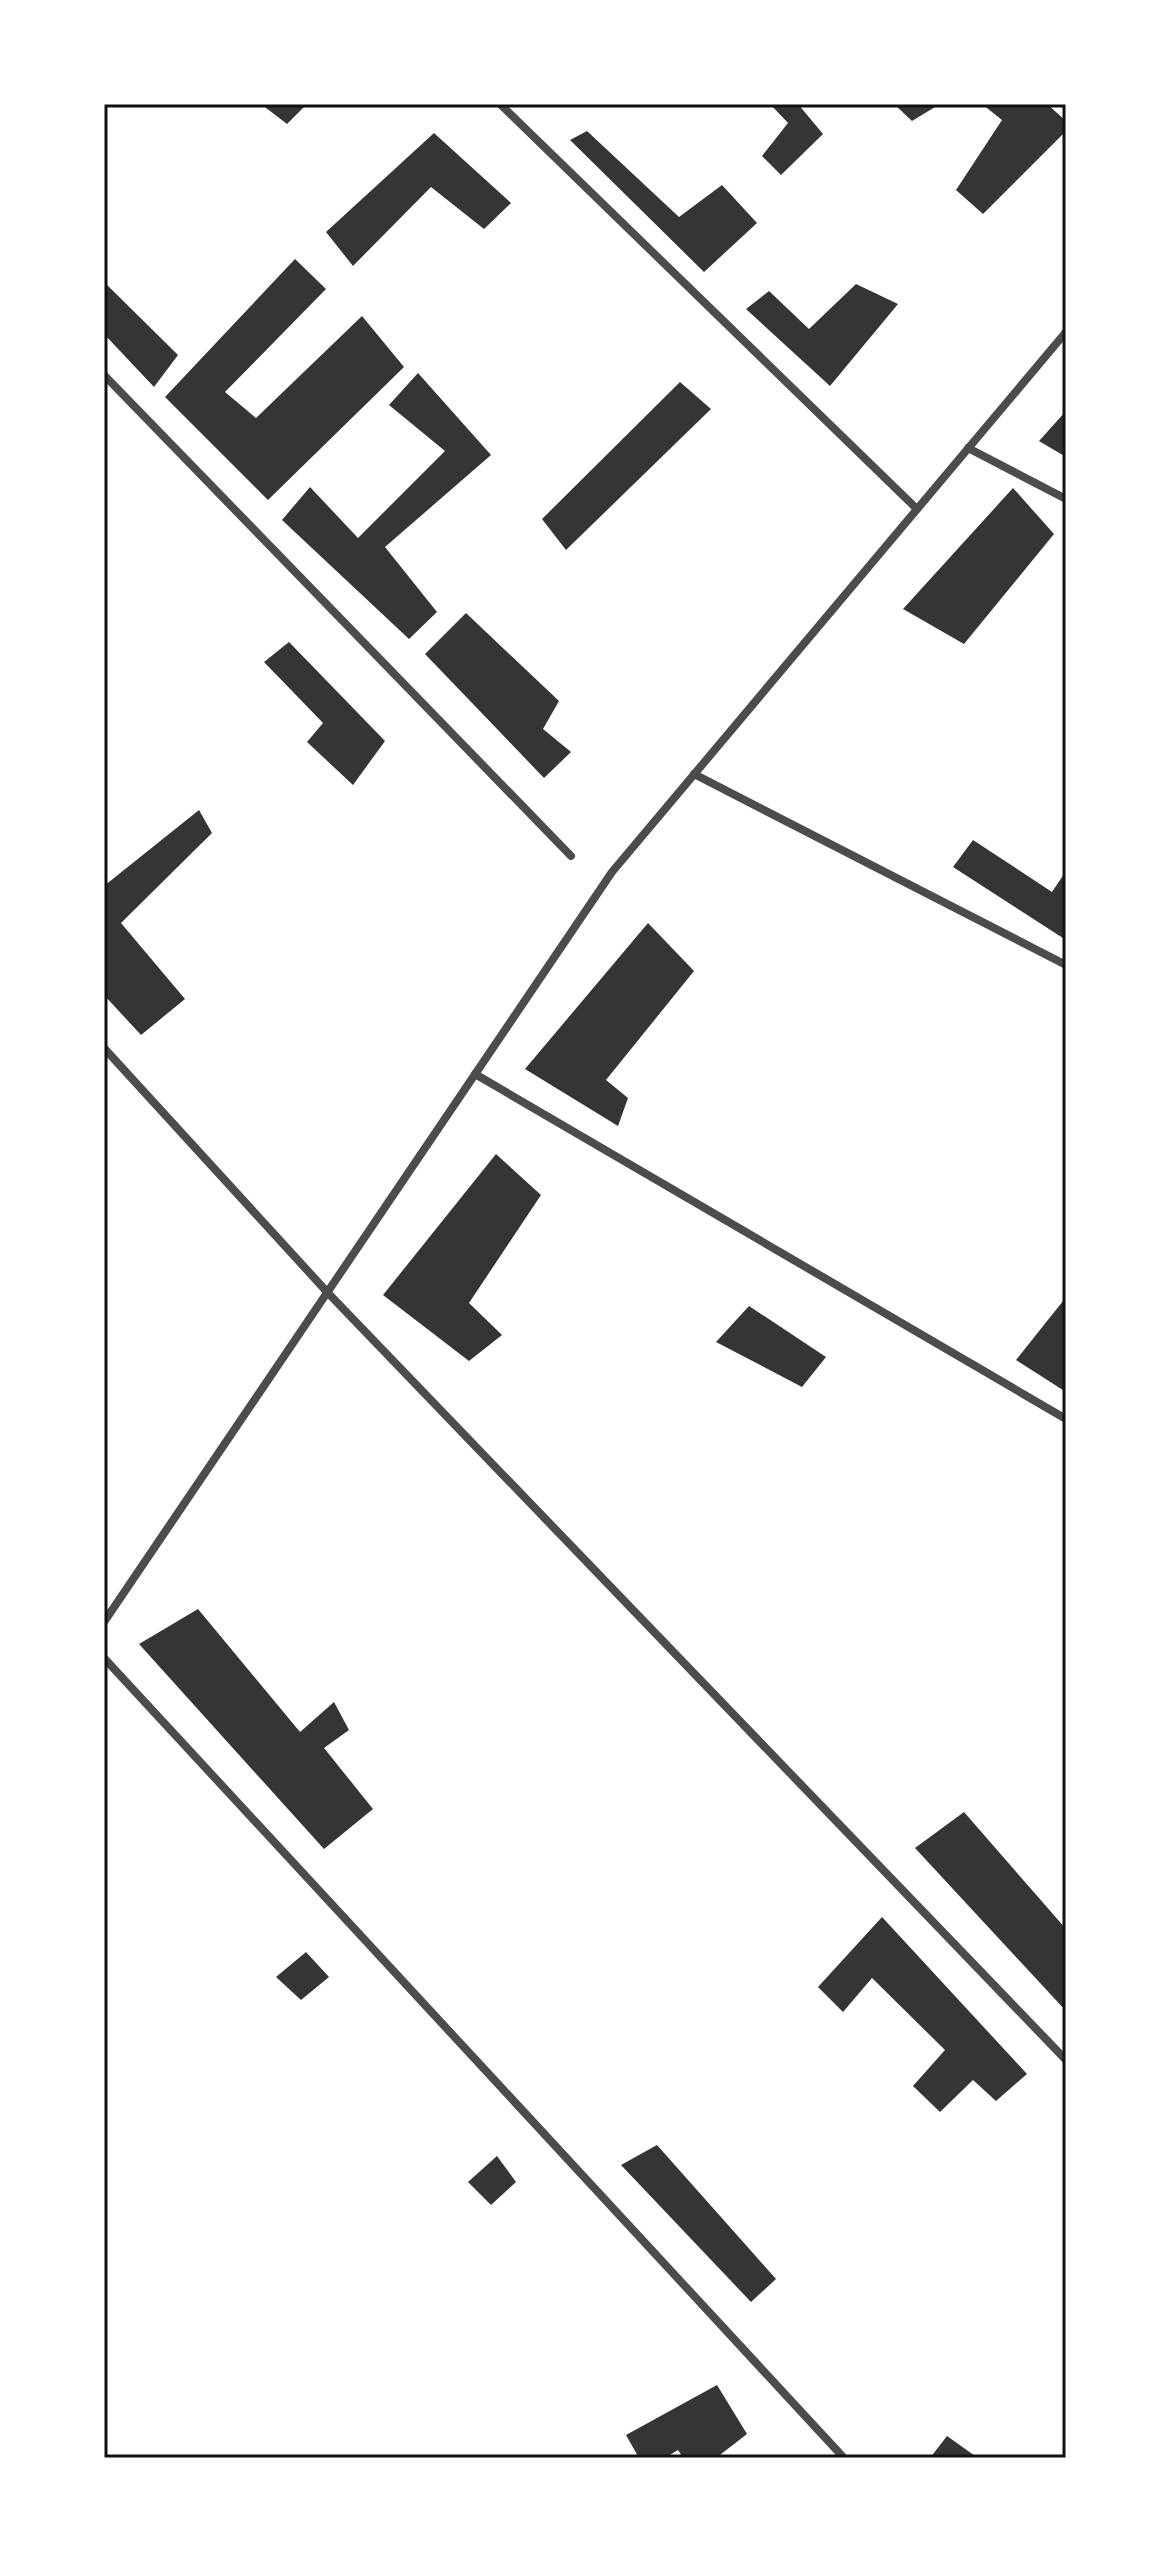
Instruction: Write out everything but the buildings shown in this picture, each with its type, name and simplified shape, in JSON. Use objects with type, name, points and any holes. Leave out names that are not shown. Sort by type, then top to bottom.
[{"type":"street","points":[[500,104],[917,509]]},
{"type":"street","points":[[104,1622],[612,872],[1066,332]]},
{"type":"street","points":[[104,375],[571,856]]},
{"type":"street","points":[[968,448],[1066,499]]},
{"type":"street","points":[[694,774],[1066,965]]},
{"type":"street","points":[[104,1048],[328,1293],[1066,2060]]},
{"type":"street","points":[[475,1074],[1066,1419]]},
{"type":"street","points":[[104,1658],[844,2458]]}]
